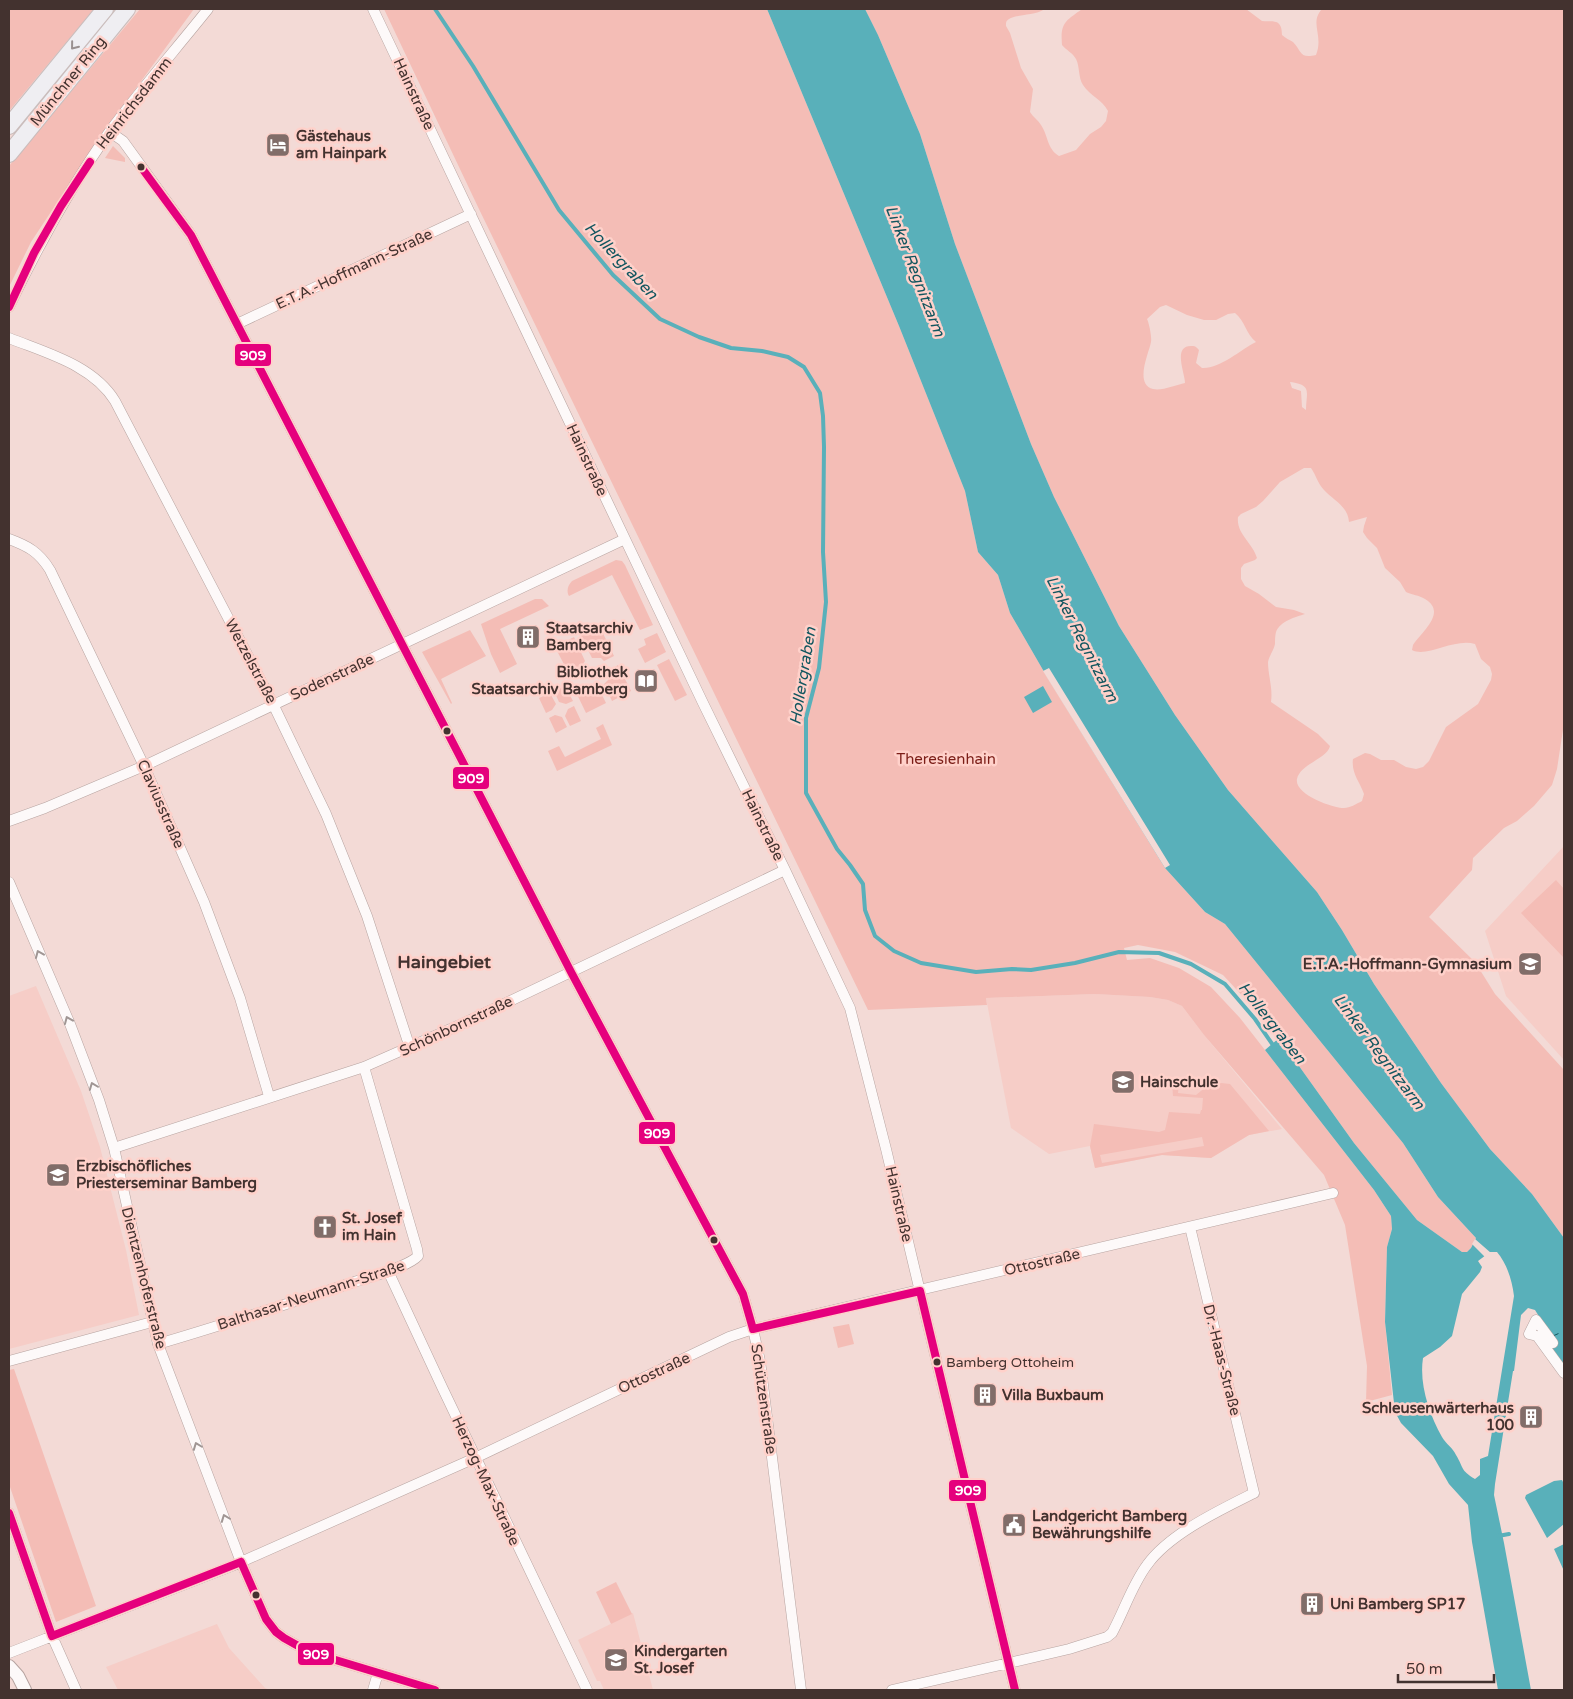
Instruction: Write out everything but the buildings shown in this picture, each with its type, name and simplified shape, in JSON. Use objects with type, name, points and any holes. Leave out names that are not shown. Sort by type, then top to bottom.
[{"type":"main road","name":"Münchner Ring","points":[[9,126],[105,9]]},
{"type":"main road","name":"Münchner Ring","points":[[9,154],[128,9]]},
{"type":"street","name":"Heinrichsdamm","points":[[9,306],[34,253],[61,206],[110,132],[208,9]]},
{"type":"street","name":"Hainstraße","points":[[373,9],[712,724],[785,870],[850,1008],[1015,1690]]},
{"type":"street","name":"Schützenstraße","points":[[110,132],[123,142],[191,236],[404,645],[571,972],[743,1294],[754,1329],[760,1362],[801,1690]]},
{"type":"street","name":"E.T.A.-Hoffmann-Straße","points":[[237,324],[471,214]]},
{"type":"street","name":"Wetzelstraße","points":[[9,338],[80,368],[92,375],[109,391],[273,704],[326,814],[367,916],[410,1048]]},
{"type":"street","name":"Claviusstraße","points":[[9,539],[38,553],[50,570],[144,766],[178,841],[218,938],[240,998],[269,1096]]},
{"type":"street","name":"Sodenstraße","points":[[9,820],[45,808],[144,766],[273,704],[404,645],[625,539]]},
{"type":"street","name":"Schönbornstraße","points":[[114,1148],[269,1096],[364,1067],[410,1048],[785,870]]},
{"type":"street","name":"Dientzenhoferstraße","points":[[9,882],[70,1024],[99,1100],[114,1148],[158,1344],[241,1562],[266,1619],[280,1635],[294,1645],[309,1652],[435,1690]]},
{"type":"street","name":"Balthasar-Neumann-Straße","points":[[158,1344],[243,1319],[388,1271],[414,1261],[418,1256],[364,1067]]},
{"type":"street","name":"Ottostraße","points":[[9,1653],[241,1562],[475,1458],[729,1337],[754,1329],[1333,1193]]},
{"type":"street","name":"Dr.-Haas-Straße","points":[[1008,1664],[1070,1649],[1107,1637],[1112,1633],[1141,1576],[1154,1557],[1171,1541],[1214,1512],[1254,1493],[1190,1227]]},
{"type":"street","name":"Herzog-Max-Straße","points":[[388,1271],[475,1458],[587,1690]]},
{"type":"street","points":[[1553,1343],[1536,1320],[1529,1334],[1537,1336],[1564,1373]]},
{"type":"street","points":[[9,1361],[152,1322]]},
{"type":"street","points":[[9,1513],[52,1636],[76,1690]]},
{"type":"street","points":[[892,1690],[1008,1664]]},
{"type":"street","points":[[9,1666],[18,1676],[25,1690]]},
{"type":"street","points":[[373,1689],[378,1673]]},
{"type":"shaded area","name":"E.T.A.-Hoffmann-Gymnasium","points":[[1564,846],[1564,1060],[1506,996],[1485,931]]},
{"type":"shaded area","name":"Erzbischöfliches Priesterseminar Bamberg","points":[[36,986],[81,1091],[100,1147],[126,1250],[139,1315],[9,1349],[9,996]]},
{"type":"shaded area","name":"Hainschule","points":[[1095,994],[1150,997],[1168,1000],[1182,1006],[1282,1129],[1249,1135],[1211,1158],[1162,1155],[1095,1168],[1090,1146],[1049,1154],[1011,1128],[986,998]]},
{"type":"shaded area","name":"Kindergarten St. Josef","points":[[633,1613],[653,1690],[604,1690],[600,1681],[597,1681],[578,1640]]},
{"type":"shaded area","points":[[217,1624],[229,1648],[265,1688],[270,1690],[118,1690],[106,1667]]},
{"type":"green space","points":[[9,9],[94,9],[9,111]]},
{"type":"green space","points":[[140,9],[194,9],[106,129],[31,242],[9,287],[9,166]]},
{"type":"green space","name":"Theresienhain","points":[[384,9],[767,9],[899,326],[965,491],[978,552],[998,575],[1010,613],[1165,868],[1205,912],[1225,924],[1403,1143],[1438,1197],[1476,1238],[1467,1252],[1462,1252],[1417,1220],[1354,1143],[1279,1038],[1223,975],[1175,952],[1138,945],[1124,948],[1127,960],[1150,958],[1179,968],[1211,987],[1240,1018],[1374,1190],[1391,1216],[1392,1229],[1387,1247],[1385,1322],[1392,1395],[1366,1402],[1367,1366],[1345,1225],[1324,1175],[1204,1035],[1182,1006],[1168,1000],[1150,997],[1095,994],[986,998],[987,1005],[868,1010],[478,207]]},
{"type":"green space","points":[[865,9],[1045,9],[1036,13],[1012,17],[1007,21],[1006,26],[1021,68],[1033,89],[1030,112],[1041,125],[1052,150],[1059,156],[1076,150],[1090,134],[1101,127],[1106,121],[1108,111],[1103,103],[1083,85],[1076,59],[1062,45],[1062,31],[1065,23],[1082,9],[1246,9],[1262,21],[1279,23],[1282,35],[1293,42],[1304,55],[1310,56],[1316,55],[1318,48],[1316,24],[1318,14],[1322,9],[1564,9],[1564,723],[1557,769],[1552,785],[1534,806],[1517,821],[1504,828],[1473,858],[1472,870],[1429,917],[1475,962],[1495,994],[1564,1070],[1564,1238],[1532,1194],[1490,1149],[1441,1083],[1374,984],[1317,892],[1228,790],[1175,715],[1119,626],[1054,497],[1031,444],[955,244],[920,134]],"holes":[[[1166,305],[1187,315],[1204,320],[1216,320],[1235,313],[1256,342],[1223,362],[1202,368],[1196,363],[1199,350],[1194,346],[1186,347],[1182,350],[1181,355],[1185,383],[1165,389],[1153,389],[1147,386],[1143,375],[1151,340],[1147,319],[1160,307]],[[1290,382],[1302,385],[1307,390],[1306,410],[1302,407],[1301,391],[1292,388]],[[1304,468],[1311,468],[1322,488],[1343,507],[1349,522],[1367,517],[1363,532],[1377,548],[1385,568],[1400,582],[1406,592],[1425,599],[1434,610],[1431,622],[1413,645],[1412,650],[1425,652],[1458,644],[1475,644],[1481,659],[1490,667],[1492,674],[1491,680],[1478,704],[1446,727],[1429,761],[1423,767],[1416,769],[1406,767],[1394,760],[1381,760],[1365,753],[1353,759],[1355,773],[1364,794],[1362,801],[1346,808],[1323,803],[1301,790],[1297,779],[1299,774],[1308,765],[1324,755],[1330,746],[1318,734],[1271,702],[1268,662],[1274,646],[1276,632],[1285,622],[1305,614],[1276,607],[1245,586],[1241,579],[1241,568],[1244,564],[1257,558],[1242,533],[1238,517],[1256,507],[1280,482]]]},
{"type":"green space","points":[[113,146],[125,158],[125,162],[105,158]]},
{"type":"green space","points":[[616,560],[622,561],[625,565],[653,625],[640,630],[612,575],[569,596],[568,588],[572,581]]},
{"type":"green space","points":[[535,599],[542,599],[549,606],[500,629],[517,664],[500,673],[491,654],[481,624]]},
{"type":"green space","points":[[599,625],[614,656],[604,661],[601,658],[592,658],[580,634]]},
{"type":"green space","points":[[470,630],[486,656],[441,679],[451,704],[422,652]]},
{"type":"green space","points":[[657,633],[666,652],[645,663],[638,649],[646,645],[644,639]]},
{"type":"green space","points":[[574,637],[585,661],[579,672],[570,676],[555,647]]},
{"type":"green space","points":[[669,659],[687,695],[675,701],[657,665]]},
{"type":"green space","points":[[618,665],[631,691],[612,701],[604,684]]},
{"type":"green space","points":[[577,684],[598,687],[606,703],[586,713],[573,686]]},
{"type":"green space","points":[[565,686],[573,701],[566,704],[559,702],[554,691]]},
{"type":"green space","points":[[550,693],[556,704],[552,710],[546,713],[539,698]]},
{"type":"green space","points":[[574,706],[581,721],[570,726],[565,716],[568,709]]},
{"type":"green space","points":[[555,715],[562,717],[567,727],[556,733],[549,718]]},
{"type":"green space","points":[[603,724],[612,745],[557,771],[548,751],[559,746],[565,757],[601,739],[596,728]]},
{"type":"green space","points":[[1556,880],[1564,889],[1564,958],[1521,913]]},
{"type":"green space","points":[[1172,1082],[1179,1082],[1178,1093],[1196,1095],[1212,1082],[1230,1084],[1269,1131],[1249,1135],[1211,1158],[1162,1155],[1095,1168],[1090,1146],[1094,1124],[1159,1132],[1165,1130],[1169,1112],[1200,1114],[1203,1098],[1173,1096]],"holes":[[[1202,1137],[1204,1146],[1102,1163],[1100,1155]]]},
{"type":"green space","points":[[849,1324],[854,1344],[838,1348],[833,1327]]},
{"type":"green space","points":[[14,1369],[96,1606],[56,1622],[9,1484],[9,1370]]},
{"type":"green space","points":[[616,1582],[632,1614],[611,1624],[596,1592]]},
{"type":"water","name":"Linker Regnitzarm","points":[[767,9],[865,9],[920,134],[955,244],[1031,444],[1054,497],[1119,626],[1175,715],[1228,790],[1317,892],[1374,984],[1441,1083],[1490,1149],[1532,1194],[1564,1238],[1564,1365],[1550,1345],[1535,1310],[1528,1308],[1521,1315],[1494,1495],[1531,1690],[1498,1690],[1472,1542],[1468,1505],[1449,1484],[1433,1456],[1401,1423],[1395,1412],[1385,1322],[1387,1247],[1392,1229],[1391,1216],[1374,1190],[1265,1050],[1279,1038],[1354,1143],[1417,1220],[1462,1252],[1467,1252],[1471,1248],[1476,1238],[1438,1197],[1403,1143],[1225,924],[1205,912],[1165,868],[1010,613],[998,575],[978,552],[965,491],[899,326]],"holes":[[[1490,1252],[1497,1252],[1504,1262],[1514,1296],[1488,1456],[1480,1459],[1480,1475],[1475,1479],[1465,1471],[1455,1453],[1442,1437],[1433,1419],[1426,1399],[1422,1368],[1423,1358],[1440,1347],[1452,1336],[1462,1294],[1482,1267],[1478,1261]]]},
{"type":"water","points":[[1043,686],[1052,702],[1033,713],[1024,697]]},
{"type":"water","points":[[1562,1480],[1564,1484],[1564,1524],[1547,1538],[1525,1498],[1526,1495],[1554,1481]]},
{"type":"water","points":[[1564,1544],[1564,1571],[1554,1549]]},
{"type":"pier","points":[[1049,668],[1170,865],[1165,868],[1043,671]]},
{"type":"pier","points":[[1475,1239],[1491,1253],[1485,1257],[1472,1244]]},
{"type":"waterway","name":"Hollergraben","points":[[435,9],[473,66],[559,210],[613,275],[660,319],[699,337],[731,348],[762,351],[788,357],[804,367],[820,393],[824,447],[823,552],[826,602],[819,668],[806,718],[806,793],[837,849],[863,884],[865,910],[875,936],[894,951],[921,963],[976,972],[1012,969],[1031,970],[1075,963],[1119,952],[1159,953],[1191,964],[1225,984],[1255,1019],[1275,1048]]},
{"type":"waterway","points":[[1498,1536],[1509,1534]]},
{"type":"ferry route","points":[[1553,1336],[1564,1331]]},
{"type":"transit line","name":"909","points":[[9,307],[34,253],[61,206],[90,162]]},
{"type":"transit line","name":"909","points":[[141,167],[191,235],[571,972],[743,1294],[753,1329]]},
{"type":"transit line","name":"909","points":[[920,1291],[1015,1690]]},
{"type":"transit line","name":"909","points":[[753,1329],[920,1291]]},
{"type":"transit line","name":"909","points":[[9,1513],[52,1636]]},
{"type":"transit line","name":"909","points":[[241,1562],[266,1619],[276,1632],[284,1638],[309,1652],[435,1690]]},
{"type":"transit line","name":"909","points":[[52,1636],[241,1562]]},
{"type":"place","name":"Gästehaus am Hainpark","points":[[278,145]]},
{"type":"place","name":"Staatsarchiv Bamberg","points":[[528,637]]},
{"type":"place","name":"Bibliothek Staatsarchiv Bamberg","points":[[646,681]]},
{"type":"place","name":"E.T.A.-Hoffmann-Gymnasium","points":[[1530,964]]},
{"type":"place","name":"Hainschule","points":[[1123,1082]]},
{"type":"place","name":"Erzbischöfliches Priesterseminar Bamberg","points":[[58,1175]]},
{"type":"place","name":"St. Josef im Hain","points":[[325,1227]]},
{"type":"place","name":"Bamberg Ottoheim","points":[[937,1362]]},
{"type":"place","name":"Villa Buxbaum","points":[[985,1395]]},
{"type":"place","name":"Schleusenwärterhaus 100","points":[[1531,1417]]},
{"type":"place","name":"Landgericht Bamberg Bewährungshilfe","points":[[1014,1525]]},
{"type":"place","name":"Uni Bamberg SP17","points":[[1312,1604]]},
{"type":"place","name":"Kindergarten St. Josef","points":[[616,1660]]},
{"type":"district","name":"Haingebiet","points":[[444,962]]}]
